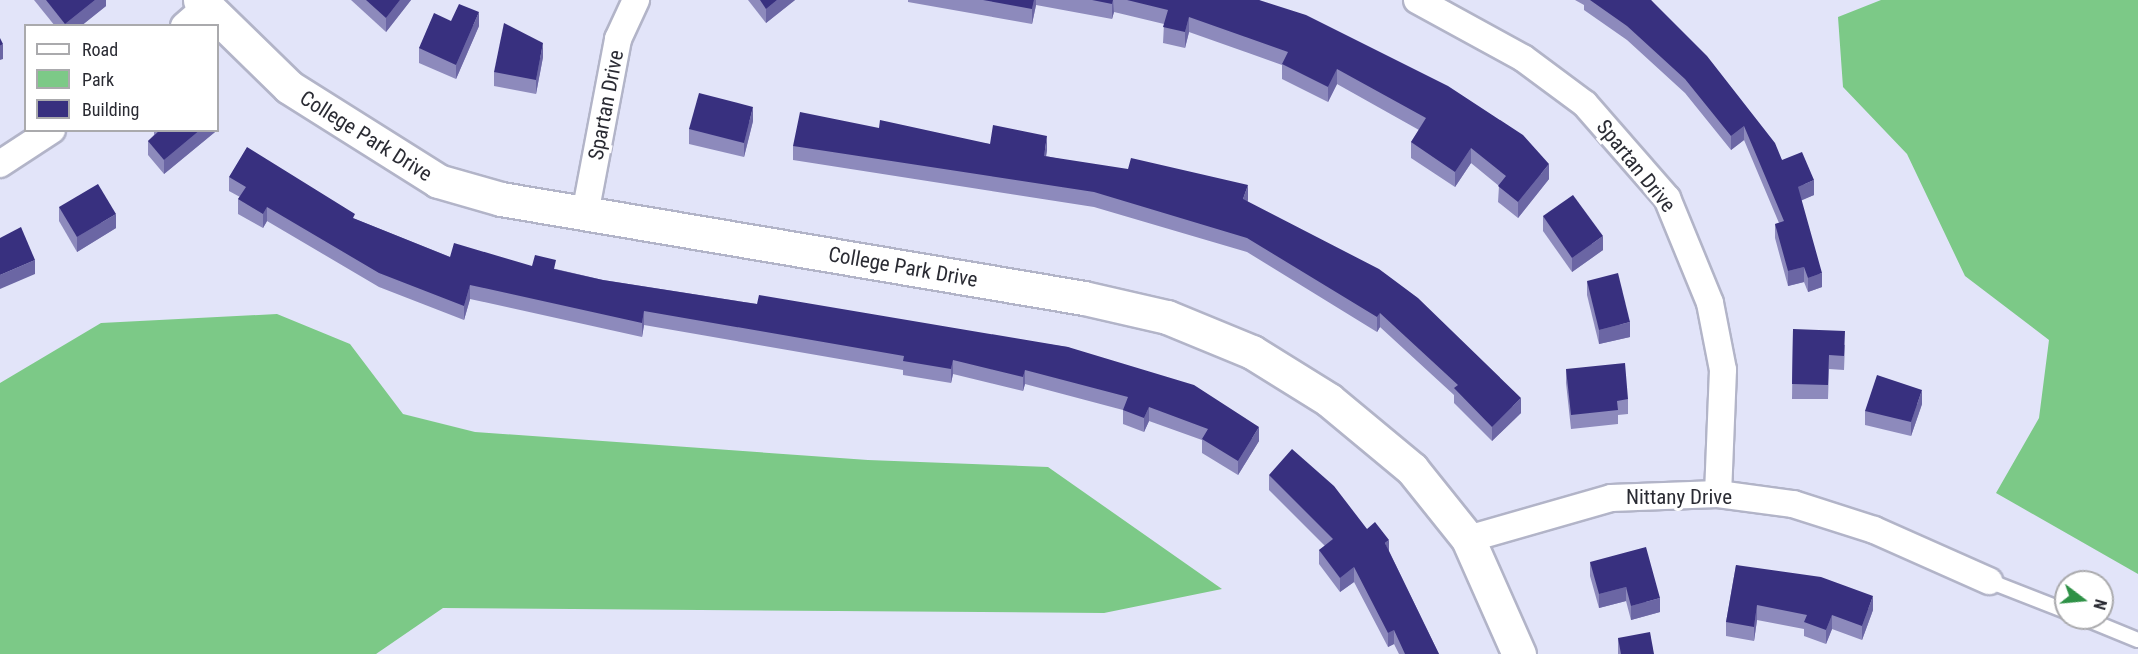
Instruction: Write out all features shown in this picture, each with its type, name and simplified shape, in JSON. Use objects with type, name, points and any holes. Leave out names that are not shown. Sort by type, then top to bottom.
[{"type":"street","name":"Spartan Drive","points":[[585,214],[618,39],[636,0]]},
{"type":"street","name":"Spartan Drive","points":[[1417,0],[1523,58],[1585,104],[1667,198],[1710,303],[1723,370],[1718,494]]},
{"type":"street","name":"College Park Drive","points":[[196,11],[212,24]]},
{"type":"street","name":"College Park Drive","points":[[219,30],[289,87],[428,176],[501,199],[1084,298],[1167,317],[1252,352],[1329,400],[1412,469],[1468,539],[1519,654]]},
{"type":"street","points":[[0,164],[49,132]]},
{"type":"street","name":"Nittany Drive","points":[[1468,539],[1611,498],[1718,494],[1793,504],[1864,527],[1989,581]]},
{"type":"lane","points":[[1989,581],[2054,606]]},
{"type":"lane","points":[[2113,630],[2138,640]]},
{"type":"green space","points":[[1881,0],[2138,0],[2138,574],[1996,493],[2039,418],[2049,340],[1965,276],[1907,154],[1843,87],[1838,17]]},
{"type":"green space","points":[[277,314],[350,344],[403,414],[475,432],[868,460],[1048,467],[1222,589],[1104,613],[443,608],[376,654],[0,654],[0,383],[101,323]]},
{"type":"building","points":[[46,0],[95,0],[65,24]]},
{"type":"building","points":[[366,0],[400,0],[386,18]]},
{"type":"building","points":[[760,0],[777,0],[766,9]]},
{"type":"building","points":[[983,0],[1034,0],[1032,9]]},
{"type":"building","points":[[1092,0],[1113,0],[1112,4]]},
{"type":"building","points":[[1127,0],[1259,0],[1306,15],[1448,86],[1523,135],[1549,164],[1518,202],[1498,186],[1506,176],[1471,148],[1455,172],[1411,142],[1426,118],[1337,69],[1328,87],[1282,64],[1288,52],[1189,17],[1185,32],[1163,27],[1168,10]]},
{"type":"building","points":[[1590,0],[1651,0],[1707,56],[1775,143],[1782,160],[1802,152],[1814,180],[1798,187],[1822,273],[1808,278],[1804,267],[1788,271],[1775,224],[1784,221],[1744,126],[1731,136],[1685,79],[1627,26]]},
{"type":"building","points":[[459,4],[479,12],[456,65],[419,48],[434,13],[451,21]]},
{"type":"building","points":[[504,23],[543,43],[536,80],[494,72]]},
{"type":"building","points":[[699,93],[753,107],[744,143],[689,129]]},
{"type":"building","points":[[800,112],[879,128],[880,120],[990,144],[993,125],[1047,136],[1044,156],[1128,169],[1131,158],[1248,185],[1243,199],[1379,269],[1418,298],[1521,398],[1492,427],[1454,388],[1458,385],[1380,313],[1377,317],[1247,238],[1094,192],[793,146]]},
{"type":"building","points":[[158,132],[198,132],[164,160],[148,141]]},
{"type":"building","points":[[247,147],[355,214],[353,218],[450,257],[454,243],[532,266],[535,255],[556,260],[554,269],[603,280],[757,304],[759,295],[1068,347],[1194,385],[1259,427],[1238,461],[1202,439],[1208,429],[1149,407],[1144,418],[1123,410],[1128,397],[1025,370],[1023,377],[953,360],[951,369],[903,361],[904,356],[644,311],[642,323],[470,285],[464,306],[379,273],[267,207],[263,214],[238,199],[246,187],[229,177]]},
{"type":"building","points":[[98,184],[116,214],[77,237],[59,207]]},
{"type":"building","points":[[1573,195],[1603,236],[1572,258],[1543,216]]},
{"type":"building","points":[[21,227],[35,260],[0,275],[0,238]]},
{"type":"building","points":[[1618,273],[1630,322],[1599,330],[1587,281]]},
{"type":"building","points":[[1793,329],[1845,331],[1844,356],[1829,355],[1828,385],[1792,384]]},
{"type":"building","points":[[1625,363],[1628,399],[1617,401],[1618,410],[1571,415],[1566,369]]},
{"type":"building","points":[[1877,375],[1922,390],[1911,422],[1865,411]]},
{"type":"building","points":[[1292,449],[1334,486],[1367,529],[1375,522],[1389,540],[1385,543],[1439,654],[1405,654],[1394,630],[1388,633],[1354,567],[1340,578],[1319,550],[1333,539],[1269,475]]},
{"type":"building","points":[[1646,547],[1660,598],[1631,606],[1626,587],[1599,594],[1590,562]]},
{"type":"building","points":[[1736,565],[1821,577],[1873,596],[1862,626],[1832,615],[1826,630],[1804,622],[1807,615],[1757,605],[1754,627],[1726,622]]},
{"type":"building","points":[[1650,632],[1654,654],[1621,654],[1618,638]]}]
